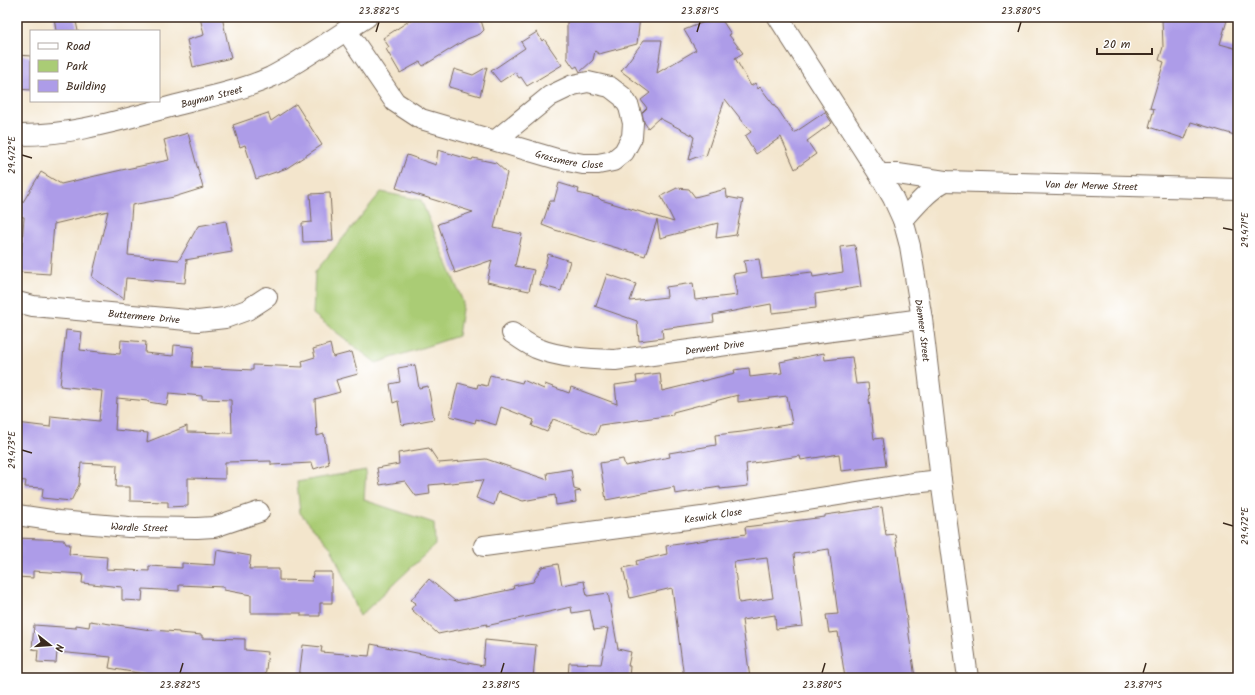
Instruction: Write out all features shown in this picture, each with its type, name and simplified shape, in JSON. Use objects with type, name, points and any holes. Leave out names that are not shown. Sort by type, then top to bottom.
[{"type":"street","name":"Bayman Street","points":[[17,135],[72,131],[244,87],[270,77],[303,58],[367,17]]},
{"type":"street","name":"Diemeer Street","points":[[778,17],[879,174],[893,198],[903,220],[910,246],[922,319],[941,480],[968,678]]},
{"type":"street","name":"Grassmere Close","points":[[346,30],[395,102],[421,119],[557,159],[584,164],[598,164],[613,160],[624,152],[632,137],[633,122],[629,106],[623,97],[610,87],[588,82],[573,85],[550,96],[496,140]]},
{"type":"street","name":"Van der Merwe Street","points":[[879,174],[898,174],[945,181],[1238,189]]},
{"type":"street","points":[[903,220],[922,199],[935,187],[945,181]]},
{"type":"street","name":"Buttermere Drive","points":[[17,302],[33,306],[198,321],[225,318],[247,310],[267,297]]},
{"type":"street","name":"Derwent Drive","points":[[512,333],[535,347],[554,354],[586,359],[615,360],[922,319]]},
{"type":"street","name":"Keswick Close","points":[[484,546],[702,517],[913,483],[941,480]]},
{"type":"street","name":"Wardle Street","points":[[17,515],[58,521],[129,527],[197,528],[214,526],[259,512]]},
{"type":"green space","points":[[381,192],[421,200],[463,302],[458,336],[376,363],[313,314],[315,272]]},
{"type":"green space","points":[[366,470],[364,500],[434,523],[435,545],[360,616],[332,549],[300,513],[297,482]]},
{"type":"building","points":[[54,17],[75,17],[78,30],[56,30]]},
{"type":"building","points":[[200,17],[222,17],[231,58],[193,67],[187,40],[204,35]]},
{"type":"building","points":[[415,17],[480,17],[484,30],[480,34],[467,39],[423,66],[420,62],[400,73],[386,49],[389,47],[383,38]]},
{"type":"building","points":[[567,17],[640,17],[637,44],[599,54],[595,51],[593,60],[580,72],[577,66],[574,68],[567,58]]},
{"type":"building","points":[[720,17],[731,34],[729,35],[743,53],[735,58],[751,86],[755,83],[758,89],[760,87],[794,133],[825,112],[832,123],[807,141],[816,154],[795,169],[781,137],[756,154],[745,136],[751,132],[725,99],[706,156],[702,155],[689,160],[694,137],[692,135],[659,118],[648,128],[644,122],[642,113],[647,108],[641,100],[650,93],[621,71],[644,40],[662,40],[657,73],[696,50],[684,30]]},
{"type":"building","points":[[1228,17],[1220,44],[1238,49],[1238,136],[1191,122],[1185,139],[1149,127],[1154,109],[1150,108],[1164,62],[1159,60],[1163,47],[1162,19]]},
{"type":"building","points":[[537,32],[542,41],[544,39],[562,65],[527,86],[521,77],[519,78],[515,72],[500,82],[491,71],[525,48],[521,42]]},
{"type":"building","points":[[17,55],[30,56],[30,90],[17,89]]},
{"type":"building","points":[[487,67],[480,96],[449,87],[454,69],[473,75]]},
{"type":"building","points":[[296,104],[322,145],[287,168],[256,179],[245,145],[240,147],[233,125],[268,113],[271,121]]},
{"type":"building","points":[[188,133],[203,188],[174,197],[132,205],[128,255],[179,260],[198,226],[226,221],[232,252],[185,260],[187,260],[185,283],[126,278],[124,299],[92,277],[108,211],[54,224],[50,274],[18,272],[24,217],[17,216],[17,201],[23,202],[41,172],[61,184],[169,160],[164,140]]},
{"type":"building","points":[[438,150],[472,160],[473,158],[496,163],[507,173],[494,228],[522,234],[515,266],[534,270],[529,291],[487,282],[492,260],[455,273],[438,224],[473,212],[396,188],[407,155],[436,165]]},
{"type":"building","points":[[559,183],[579,189],[578,193],[599,198],[601,200],[674,222],[661,196],[677,188],[689,189],[695,197],[726,189],[727,197],[743,200],[736,235],[716,238],[718,223],[660,238],[657,220],[645,256],[542,225],[550,201],[554,201]]},
{"type":"building","points":[[330,193],[333,241],[303,242],[302,223],[312,222],[310,194]]},
{"type":"building","points":[[855,245],[861,287],[815,294],[816,308],[772,313],[771,304],[713,315],[714,322],[662,329],[663,338],[639,341],[637,321],[594,306],[596,306],[607,274],[636,284],[630,301],[667,297],[666,287],[693,283],[695,300],[737,295],[733,274],[746,272],[744,261],[759,259],[762,278],[812,272],[813,277],[843,272],[840,247]]},
{"type":"building","points":[[548,254],[570,261],[561,291],[540,285]]},
{"type":"building","points":[[66,330],[82,332],[80,350],[120,354],[121,340],[146,342],[145,353],[173,356],[174,345],[194,347],[192,367],[253,370],[253,365],[303,367],[302,361],[315,357],[313,349],[330,344],[333,357],[352,352],[358,374],[336,380],[340,392],[315,399],[317,436],[324,434],[329,464],[314,469],[312,463],[271,465],[271,461],[225,462],[225,479],[188,478],[188,506],[168,507],[168,502],[130,501],[130,487],[116,487],[117,465],[81,463],[79,485],[71,501],[42,498],[43,488],[25,487],[26,481],[17,480],[17,423],[50,427],[51,416],[99,421],[102,391],[60,386]],"holes":[[[169,393],[202,396],[202,399],[231,400],[232,433],[187,432],[187,426],[147,442],[148,433],[115,430],[117,398],[148,401],[167,405]]]},
{"type":"building","points":[[824,353],[825,360],[852,357],[856,384],[868,383],[874,439],[882,438],[886,466],[841,471],[839,454],[801,460],[800,456],[746,464],[748,486],[720,489],[720,487],[675,494],[674,487],[606,500],[600,463],[623,459],[625,466],[670,457],[669,453],[716,445],[715,435],[792,424],[787,396],[738,402],[738,395],[673,412],[673,415],[600,425],[596,435],[553,419],[547,432],[532,426],[534,420],[501,407],[496,425],[476,419],[475,423],[450,416],[458,383],[477,388],[478,384],[487,386],[490,375],[522,383],[523,380],[544,389],[545,384],[569,393],[571,387],[617,404],[615,385],[637,382],[636,376],[660,373],[662,391],[735,373],[734,370],[749,368],[750,377],[782,373],[780,362]]},
{"type":"building","points":[[415,365],[419,388],[428,386],[434,419],[402,425],[398,401],[393,403],[390,384],[400,382],[398,368]]},
{"type":"building","points":[[429,448],[439,463],[486,459],[548,480],[547,473],[571,469],[574,489],[581,491],[575,492],[576,502],[556,505],[555,495],[523,501],[498,492],[494,505],[476,498],[483,480],[429,485],[430,494],[416,496],[405,481],[380,485],[377,468],[399,464],[398,453]]},
{"type":"building","points":[[882,507],[886,535],[895,534],[915,678],[845,678],[838,632],[829,633],[826,615],[838,614],[829,549],[794,554],[803,626],[776,629],[775,615],[742,620],[750,678],[684,678],[672,588],[630,598],[623,568],[637,565],[636,561],[667,554],[666,546],[746,534],[745,527],[825,517],[825,515]],"holes":[[[767,558],[773,598],[739,603],[734,562]]]},
{"type":"building","points":[[17,538],[64,540],[66,544],[70,544],[69,554],[107,557],[106,569],[149,571],[149,566],[182,568],[182,563],[215,565],[217,550],[251,556],[249,569],[279,569],[279,580],[312,581],[313,572],[332,572],[332,603],[320,603],[320,616],[301,616],[301,613],[251,613],[251,595],[224,590],[224,587],[179,585],[179,591],[143,589],[142,601],[122,600],[122,587],[82,583],[83,574],[33,571],[33,578],[17,577]]},
{"type":"building","points":[[558,564],[562,585],[584,581],[587,596],[608,593],[618,649],[631,652],[628,666],[630,666],[629,678],[568,678],[569,663],[601,664],[608,628],[594,630],[590,610],[572,613],[571,607],[486,626],[487,624],[438,634],[411,609],[416,603],[411,600],[429,579],[455,601],[514,589],[513,586],[533,582],[542,567]]},
{"type":"building","points":[[90,621],[151,630],[202,635],[202,638],[245,639],[245,650],[268,652],[265,678],[155,677],[109,668],[111,657],[57,652],[56,663],[37,662],[38,650],[32,649],[34,625],[76,628],[76,625],[89,627]]},
{"type":"building","points":[[485,640],[536,645],[533,678],[299,678],[303,645],[322,647],[321,652],[369,656],[371,644],[483,666]]}]
